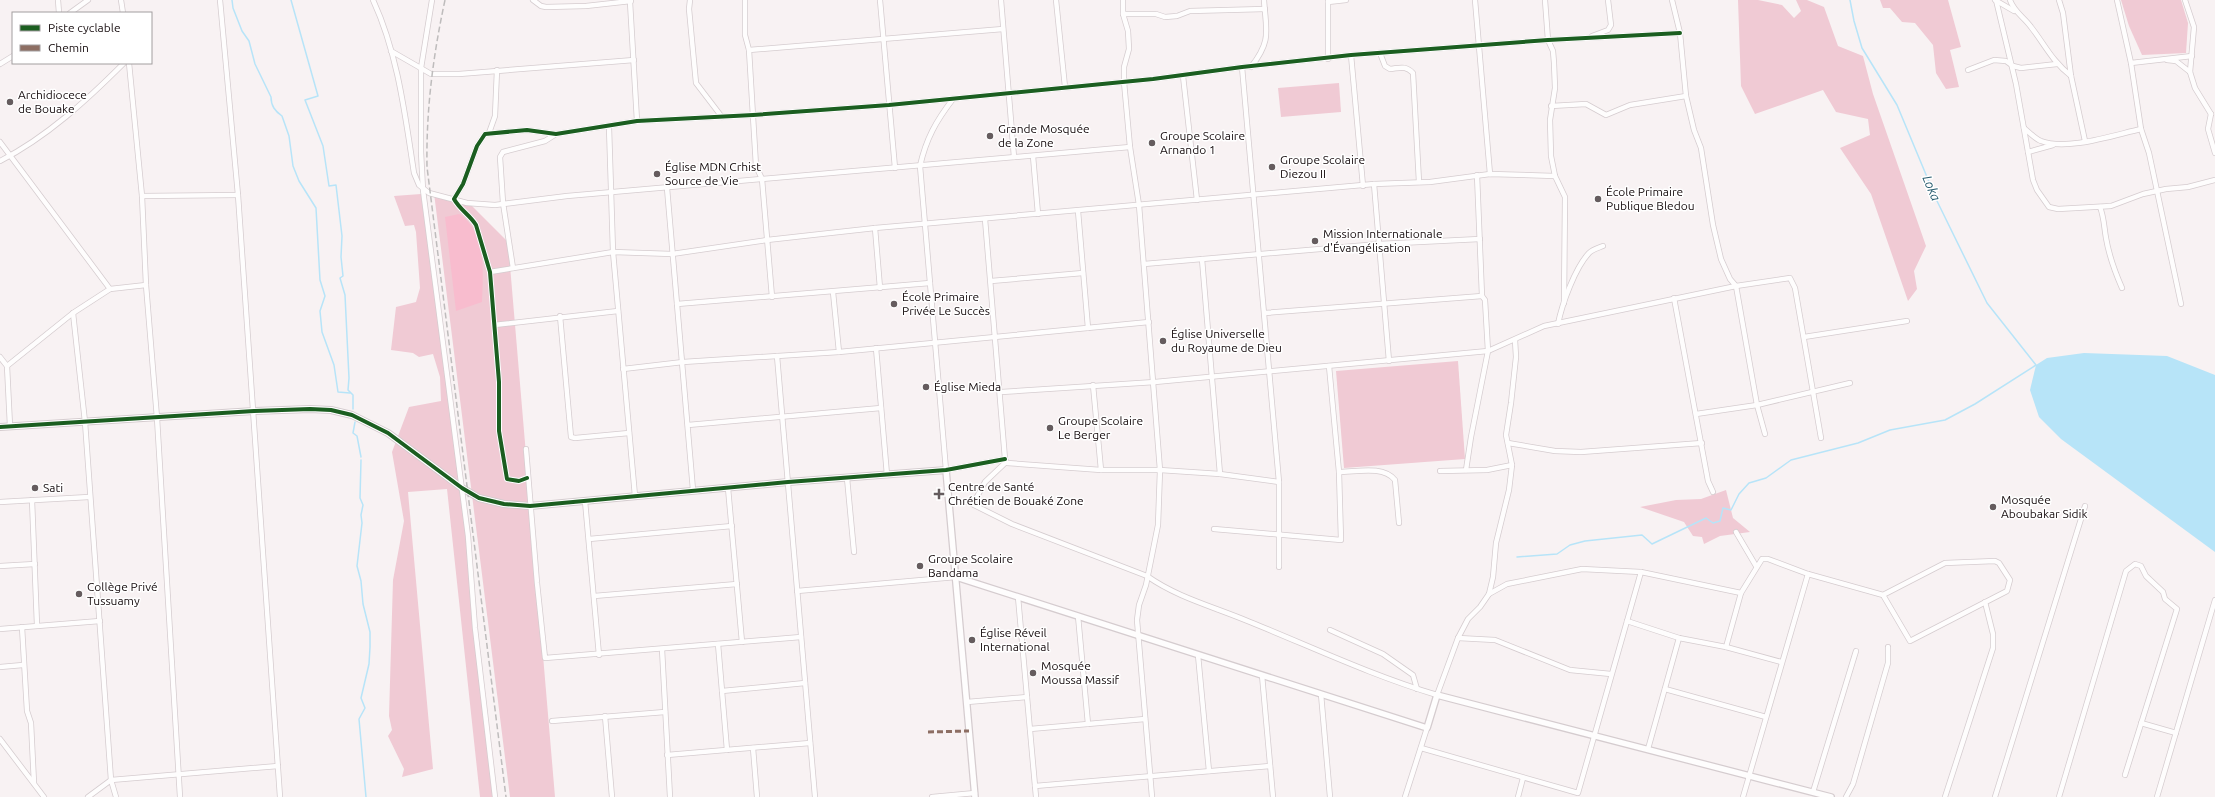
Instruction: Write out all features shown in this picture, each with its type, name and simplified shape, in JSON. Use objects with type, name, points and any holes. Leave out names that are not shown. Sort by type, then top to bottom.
[{"type":"street","points":[[58,0],[59,12]]},
{"type":"street","points":[[71,12],[88,0]]},
{"type":"street","points":[[121,0],[123,12]]},
{"type":"street","points":[[220,0],[238,195],[280,797]]},
{"type":"street","points":[[432,0],[421,68],[421,152],[423,190],[468,536],[475,628],[495,797]]},
{"type":"street","points":[[533,0],[540,6],[546,7],[631,1],[638,121]]},
{"type":"street","points":[[690,0],[689,9],[696,83],[722,117]]},
{"type":"street","points":[[745,0],[745,35],[749,50],[756,166],[762,179],[772,297]]},
{"type":"street","points":[[880,0],[895,168]]},
{"type":"street","points":[[1001,0],[1014,157]]},
{"type":"street","points":[[1056,0],[1065,87]]},
{"type":"street","points":[[1123,0],[1122,14],[1128,37],[1128,58],[1124,67],[1124,82],[1130,147],[1139,205],[1155,382],[1160,470],[1158,525],[1138,612],[1152,797]]},
{"type":"street","points":[[1251,67],[1266,44],[1267,34],[1264,0]]},
{"type":"street","points":[[1328,59],[1328,1],[1346,0]]},
{"type":"street","points":[[1475,0],[1490,174]]},
{"type":"street","points":[[1545,0],[1548,40],[1553,50],[1554,63],[1555,88],[1550,120],[1555,176],[1565,197],[1564,303]]},
{"type":"street","points":[[1586,38],[1608,30],[1611,25],[1608,0]]},
{"type":"street","points":[[1672,0],[1680,33],[1686,96],[1694,130],[1702,148],[1713,225],[1721,259],[1730,278],[1736,286],[1758,405],[1765,434]]},
{"type":"street","points":[[1996,0],[2015,11],[2032,28],[2057,64],[2071,76]]},
{"type":"street","points":[[1996,0],[2013,66],[2035,185],[2049,207],[2058,209],[2112,206],[2143,194],[2188,187],[2215,180]]},
{"type":"street","points":[[2010,0],[2015,11]]},
{"type":"street","points":[[2059,0],[2064,20],[2071,76],[2085,141]]},
{"type":"street","points":[[2117,0],[2131,63],[2142,129],[2149,153],[2181,304]]},
{"type":"street","points":[[2185,0],[2194,27],[2190,72],[2194,88],[2213,113],[2208,129],[2215,153]]},
{"type":"street","points":[[374,1],[391,51],[399,81],[414,173],[423,190],[454,200],[484,205],[612,192],[1130,147]]},
{"type":"street","points":[[1122,14],[1156,14],[1165,17],[1177,16],[1190,12],[1265,8]]},
{"type":"street","points":[[749,50],[1003,29]]},
{"type":"street","points":[[454,200],[470,168],[477,146],[485,134],[489,133],[527,130],[556,134],[609,127],[638,121],[722,117],[889,105],[1183,76],[1242,67],[1328,59],[1351,55],[1548,40],[1680,33]]},
{"type":"street","points":[[391,51],[431,74],[634,60]]},
{"type":"street","points":[[1380,53],[1385,66],[1390,69],[1400,66],[1409,69],[1413,73],[1419,182]]},
{"type":"street","points":[[1351,55],[1363,186]]},
{"type":"street","points":[[2131,63],[2192,56]]},
{"type":"street","points":[[0,64],[12,57]]},
{"type":"street","points":[[2164,59],[2176,61],[2190,72]]},
{"type":"street","points":[[1968,70],[1994,60],[2006,61],[2013,66],[2021,68],[2057,64]]},
{"type":"street","points":[[0,161],[18,151],[86,101],[123,64]]},
{"type":"street","points":[[129,64],[142,196],[146,285],[157,418],[180,797]]},
{"type":"street","points":[[1242,67],[1260,254],[1279,482],[1279,567]]},
{"type":"street","points":[[489,133],[495,116],[497,70]]},
{"type":"street","points":[[1183,76],[1197,200]]},
{"type":"street","points":[[1552,106],[1586,104],[1606,115],[1630,105],[1686,96]]},
{"type":"street","points":[[932,797],[975,795],[920,166],[925,144],[943,112],[953,99]]},
{"type":"street","points":[[609,127],[613,252],[628,433],[635,496]]},
{"type":"street","points":[[2024,128],[2039,140],[2057,144]]},
{"type":"street","points":[[2028,152],[2057,144],[2085,141],[2142,129]]},
{"type":"street","points":[[513,268],[503,203],[501,153],[546,142],[556,134]]},
{"type":"street","points":[[0,142],[110,289]]},
{"type":"street","points":[[1033,156],[1038,214]]},
{"type":"street","points":[[490,272],[613,252],[672,254],[767,240],[874,228],[1374,184],[1445,181],[1490,174],[1555,176]]},
{"type":"street","points":[[1466,470],[1488,351],[1485,300],[1482,296],[1477,175]]},
{"type":"street","points":[[1374,184],[1389,361]]},
{"type":"street","points":[[667,188],[694,490]]},
{"type":"street","points":[[142,196],[238,195]]},
{"type":"street","points":[[454,200],[459,208],[473,219],[490,272],[499,382],[499,431],[507,479],[519,481],[527,478]]},
{"type":"street","points":[[2100,207],[2104,218],[2105,237],[2111,262],[2122,288]]},
{"type":"street","points":[[1078,211],[1088,328]]},
{"type":"street","points":[[973,504],[985,482],[1005,460],[1001,392],[985,219]]},
{"type":"street","points":[[874,228],[880,288]]},
{"type":"street","points":[[1144,264],[1379,244],[1480,239]]},
{"type":"street","points":[[1558,324],[1564,303],[1582,262],[1590,251],[1603,246]]},
{"type":"street","points":[[1202,259],[1220,474]]},
{"type":"street","points":[[991,281],[1083,273]]},
{"type":"street","points":[[1001,392],[1155,382],[1488,351],[1544,326],[1674,298],[1736,286],[1790,278],[1795,288],[1814,390],[1821,438]]},
{"type":"street","points":[[677,304],[930,283]]},
{"type":"street","points":[[7,366],[73,313],[110,289],[146,285]]},
{"type":"street","points":[[833,292],[839,352]]},
{"type":"street","points":[[1265,313],[1384,302],[1482,296]]},
{"type":"street","points":[[1674,298],[1708,481],[1713,492]]},
{"type":"street","points":[[494,325],[560,316],[618,311]]},
{"type":"street","points":[[73,313],[85,422],[111,780],[116,797]]},
{"type":"street","points":[[560,316],[571,437],[575,438],[628,433]]},
{"type":"street","points":[[1804,337],[1907,321]]},
{"type":"street","points":[[623,368],[683,362],[839,352],[1149,322]]},
{"type":"street","points":[[1405,797],[1437,695],[1458,638],[1468,619],[1480,607],[1489,594],[1495,566],[1496,543],[1509,490],[1512,465],[1506,434],[1512,404],[1516,357],[1515,340]]},
{"type":"street","points":[[876,348],[887,475]]},
{"type":"street","points":[[777,356],[815,797]]},
{"type":"street","points":[[0,357],[7,366],[10,426]]},
{"type":"street","points":[[1214,528],[1280,536],[1341,540],[1338,472],[1329,366]]},
{"type":"street","points":[[1696,414],[1758,405],[1814,390],[1850,383]]},
{"type":"street","points":[[1093,385],[1101,470]]},
{"type":"street","points":[[688,425],[881,408]]},
{"type":"street","points":[[0,427],[254,411],[310,409],[331,410],[352,415],[388,433],[462,488],[479,498],[494,502],[530,506],[694,490],[946,470],[1005,460],[1012,465],[1101,470],[1160,470],[1220,474],[1279,482]]},
{"type":"street","points":[[1508,443],[1555,451],[1581,452],[1702,443]]},
{"type":"street","points":[[526,449],[527,478],[544,657],[547,659],[599,655],[801,636]]},
{"type":"street","points":[[1440,471],[1487,470],[1512,465]]},
{"type":"street","points":[[1338,472],[1383,471],[1391,475],[1395,480],[1399,523]]},
{"type":"street","points":[[847,478],[854,552]]},
{"type":"street","points":[[728,488],[742,642]]},
{"type":"street","points":[[0,502],[90,497]]},
{"type":"street","points":[[32,500],[37,625]]},
{"type":"street","points":[[585,501],[599,655]]},
{"type":"street","points":[[949,501],[962,501],[973,504],[1012,524],[1147,576],[1164,588],[1249,621],[1322,653],[1366,668],[1399,684],[1831,797]]},
{"type":"street","points":[[1995,797],[2085,506]]},
{"type":"street","points":[[589,539],[732,526]]},
{"type":"street","points":[[1736,532],[1756,566]]},
{"type":"street","points":[[1726,647],[1741,594],[1756,566],[1762,559],[1768,559],[1808,574],[1883,595],[1949,562],[1995,561],[1999,563],[2010,585],[2007,590],[1910,641],[1883,595]]},
{"type":"street","points":[[0,566],[35,564]]},
{"type":"street","points":[[2059,797],[2126,571],[2135,564],[2141,566],[2146,576],[2163,592],[2166,599],[2177,609],[2125,775]]},
{"type":"street","points":[[1489,594],[1507,584],[1582,569],[1641,572],[1741,594]]},
{"type":"street","points":[[1421,748],[1578,795],[1641,572]]},
{"type":"street","points":[[1743,797],[1781,662],[1808,574]]},
{"type":"street","points":[[797,591],[956,577],[1427,728]]},
{"type":"street","points":[[594,596],[737,584]]},
{"type":"street","points":[[1018,597],[1036,797]]},
{"type":"street","points":[[2157,797],[2215,600]]},
{"type":"street","points":[[1945,797],[1993,648],[1994,634],[1985,602]]},
{"type":"street","points":[[1078,616],[1088,724]]},
{"type":"street","points":[[0,629],[100,621]]},
{"type":"street","points":[[1627,621],[1679,638],[1726,647],[1781,662]]},
{"type":"street","points":[[22,627],[22,665],[27,711],[31,723],[34,784]]},
{"type":"street","points":[[1330,630],[1383,654],[1413,675],[1418,689]]},
{"type":"street","points":[[1458,638],[1495,640],[1570,670],[1611,674]]},
{"type":"street","points":[[1648,749],[1679,638]]},
{"type":"street","points":[[718,644],[727,750]]},
{"type":"street","points":[[1846,797],[1853,784],[1888,664],[1888,648]]},
{"type":"street","points":[[662,649],[670,797]]},
{"type":"street","points":[[1813,792],[1856,651]]},
{"type":"street","points":[[1198,655],[1209,771]]},
{"type":"street","points":[[0,667],[22,665]]},
{"type":"street","points":[[1262,675],[1273,797]]},
{"type":"street","points":[[722,691],[805,683]]},
{"type":"street","points":[[1665,689],[1766,717]]},
{"type":"street","points":[[1321,694],[1330,797]]},
{"type":"street","points":[[967,702],[1027,697]]},
{"type":"street","points":[[552,721],[665,712]]},
{"type":"street","points":[[605,716],[612,797]]},
{"type":"street","points":[[1030,729],[1145,719]]},
{"type":"street","points":[[2141,723],[2176,733]]},
{"type":"street","points":[[0,739],[44,797]]},
{"type":"street","points":[[667,755],[810,743]]},
{"type":"street","points":[[753,748],[757,797]]},
{"type":"street","points":[[88,797],[111,780],[178,773],[278,766]]},
{"type":"street","points":[[1035,786],[1270,766]]},
{"type":"street","points":[[1518,797],[1523,778]]},
{"type":"shaded area","points":[[1738,0],[1758,0],[1782,5],[1794,18],[1801,11],[1796,0],[1807,0],[1824,7],[1838,46],[1863,56],[1873,94],[1926,246],[1914,271],[1917,289],[1908,301],[1871,194],[1840,148],[1870,135],[1868,119],[1836,112],[1823,90],[1755,114],[1741,86]]},
{"type":"shaded area","points":[[1880,0],[1948,0],[1961,47],[1950,50],[1959,87],[1946,89],[1936,73],[1933,45],[1915,23],[1902,22],[1890,8],[1883,8]]},
{"type":"shaded area","points":[[2121,0],[2181,0],[2188,23],[2186,53],[2142,55],[2129,26]]},
{"type":"shaded area","points":[[1339,83],[1341,112],[1281,117],[1278,88]]},
{"type":"shaded area","points":[[434,193],[468,202],[508,242],[555,797],[510,797]]},
{"type":"shaded area","points":[[421,194],[459,480],[497,797],[480,797],[447,489],[408,492],[433,769],[402,777],[404,769],[388,736],[392,730],[389,716],[393,580],[404,521],[392,452],[409,407],[441,401],[440,377],[433,354],[419,357],[413,353],[391,350],[396,307],[416,302],[420,288],[416,232],[414,225],[405,226],[394,196]]},
{"type":"shaded area","points":[[459,214],[475,231],[479,242],[483,266],[482,302],[456,311],[445,217]]},
{"type":"shaded area","points":[[1458,361],[1465,459],[1344,468],[1336,371]]},
{"type":"shaded area","points":[[1726,490],[1733,518],[1750,532],[1720,536],[1704,544],[1702,537],[1693,536],[1684,522],[1640,507],[1676,500],[1701,499]]},
{"type":"water","points":[[2084,353],[2167,356],[2215,375],[2215,552],[2061,439],[2039,417],[2030,390],[2036,365],[2047,358]]},
{"type":"waterway","points":[[232,0],[233,8],[242,31],[249,41],[255,64],[271,97],[273,106],[282,116],[289,136],[293,166],[299,181],[316,208],[320,280],[325,296],[320,311],[322,332],[334,365],[338,392],[350,393]]},
{"type":"waterway","points":[[291,0],[318,96],[305,100],[323,146],[329,186],[336,185],[342,236],[341,257],[343,276],[340,278],[345,295],[349,378],[348,390],[353,395],[353,409]]},
{"type":"waterway","name":"Loka","points":[[1517,557],[1557,554],[1570,545],[1585,541],[1642,535],[1652,544],[1706,518],[1713,523],[1720,521],[1723,508],[1731,510],[1739,494],[1749,483],[1766,478],[1791,460],[1858,443],[1890,430],[1945,420],[1975,404],[2036,365],[1987,303],[1937,201],[1897,105],[1862,48],[1854,21],[1850,0]]},
{"type":"waterway","points":[[355,422],[353,433],[357,436],[361,457]]},
{"type":"waterway","points":[[361,460],[360,498],[363,505],[357,566],[361,581],[363,604],[370,632],[369,664],[361,698],[365,708],[359,719],[366,797]]},
{"type":"railway","points":[[445,0],[431,83],[427,167],[506,797]]},
{"type":"marked path","points":[[928,732],[969,731]]},
{"type":"cycle path","points":[[527,478],[519,481],[507,479],[499,431],[499,382],[490,272],[476,225],[454,199],[463,184],[477,146],[485,134],[527,130],[556,134],[637,121],[753,115],[889,105],[1153,79],[1242,67],[1351,55],[1548,40],[1680,33]]},
{"type":"cycle path","points":[[0,427],[254,411],[310,409],[331,410],[352,415],[388,433],[462,488],[479,498],[504,504],[530,506],[788,482],[946,470],[1005,459]]},
{"type":"place","name":"Archidiocece de Bouake","points":[[10,102]]},
{"type":"place","name":"Grande Mosquée de la Zone","points":[[990,136]]},
{"type":"place","name":"Groupe Scolaire Arnando 1","points":[[1152,143]]},
{"type":"place","name":"Groupe Scolaire Diezou II","points":[[1272,167]]},
{"type":"place","name":"Église MDN Crhist Source de Vie","points":[[657,174]]},
{"type":"place","name":"École Primaire Publique Bledou","points":[[1598,199]]},
{"type":"place","name":"Mission Internationale d'Évangélisation","points":[[1315,241]]},
{"type":"place","name":"École Primaire Privée Le Succès","points":[[894,304]]},
{"type":"place","name":"Église Universelle du Royaume de Dieu","points":[[1163,341]]},
{"type":"place","name":"Église Mieda","points":[[926,387]]},
{"type":"place","name":"Groupe Scolaire Le Berger","points":[[1050,428]]},
{"type":"place","name":"Sati","points":[[35,488]]},
{"type":"place","name":"Centre de Santé Chrétien de Bouaké Zone","points":[[939,494]]},
{"type":"place","name":"Mosquée Aboubakar Sidik","points":[[1993,507]]},
{"type":"place","name":"Groupe Scolaire Bandama","points":[[920,566]]},
{"type":"place","name":"Collège Privé Tussuamy","points":[[79,594]]},
{"type":"place","name":"Église Réveil International","points":[[972,640]]},
{"type":"place","name":"Mosquée Moussa Massif","points":[[1033,673]]}]
